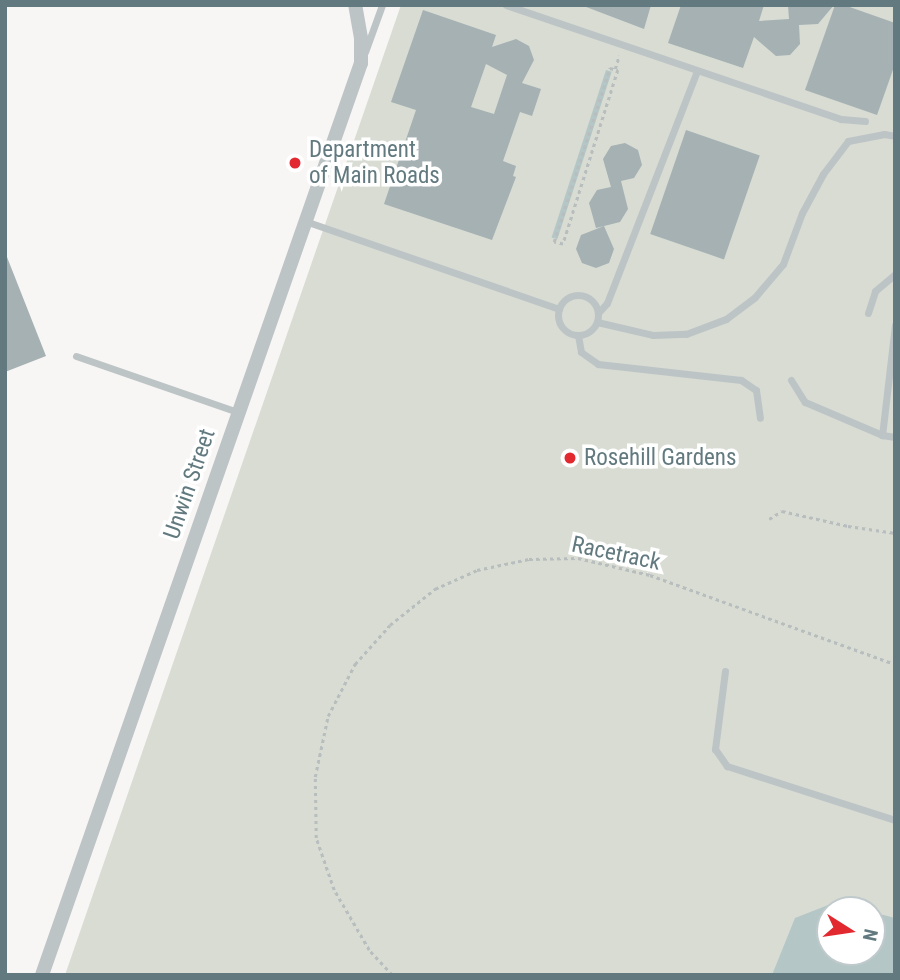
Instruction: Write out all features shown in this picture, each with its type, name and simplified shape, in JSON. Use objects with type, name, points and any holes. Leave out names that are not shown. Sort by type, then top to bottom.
[{"type":"street","name":"Unwin Street","points":[[42,975],[361,63],[361,38],[355,5]]},
{"type":"lane","points":[[361,63],[382,5]]},
{"type":"lane","points":[[506,5],[841,119],[865,121]]},
{"type":"lane","points":[[598,313],[607,303],[697,71]]},
{"type":"lane","points":[[597,322],[653,335],[686,334],[726,320],[755,297],[783,264],[803,213],[818,184],[848,141],[884,134],[895,136]]},
{"type":"lane","points":[[305,220],[559,309]]},
{"type":"lane","points":[[868,313],[875,291],[895,274]]},
{"type":"lane","points":[[580,295],[591,300],[598,313],[597,322],[590,332],[578,335],[562,327],[559,309],[567,298],[580,295]]},
{"type":"lane","points":[[882,435],[895,325]]},
{"type":"lane","points":[[578,335],[581,352],[598,363],[741,380],[756,390],[760,418]]},
{"type":"lane","points":[[76,356],[239,413]]},
{"type":"lane","points":[[791,380],[806,402],[882,435],[895,437]]},
{"type":"lane","points":[[725,671],[715,749],[727,766],[895,820]]},
{"type":"path","points":[[615,69],[610,68],[554,242],[563,244],[618,71],[615,69],[623,46]]},
{"type":"path","points":[[769,519],[782,510],[848,526],[895,533]]},
{"type":"path","name":"Racetrack","points":[[392,975],[369,950],[334,890],[316,838],[315,777],[328,716],[355,664],[390,625],[435,589],[477,570],[529,559],[578,558],[650,575],[895,664]]},
{"type":"shaded area","name":"Rosehill Gardens","points":[[401,5],[895,5],[895,975],[65,975]]},
{"type":"shaded area","points":[[606,70],[612,72],[557,239],[552,237]]},
{"type":"shaded area","points":[[816,910],[816,966],[886,966],[886,916],[895,918],[895,975],[772,975],[795,918]]},
{"type":"building","points":[[581,5],[651,5],[644,29]]},
{"type":"building","points":[[681,5],[764,5],[759,21],[789,19],[788,5],[834,5],[818,24],[799,25],[800,44],[790,55],[776,56],[754,37],[743,68],[668,43]]},
{"type":"building","points":[[835,5],[844,5],[895,23],[895,64],[877,115],[805,90]]},
{"type":"building","points":[[423,10],[496,35],[492,47],[516,39],[529,46],[534,60],[522,83],[541,89],[532,116],[520,112],[503,161],[516,166],[513,176],[516,177],[492,240],[384,204],[416,110],[391,102]],"holes":[[[486,64],[507,75],[494,114],[471,107]]]},
{"type":"building","points":[[686,130],[760,155],[724,259],[650,234]]},
{"type":"building","points":[[625,143],[638,150],[642,165],[634,178],[621,181],[628,209],[620,222],[596,228],[589,203],[597,190],[611,187],[603,159],[611,146]]},
{"type":"building","points":[[604,226],[614,249],[609,263],[596,268],[582,263],[576,249],[581,235]]},
{"type":"building","points":[[5,252],[46,356],[5,372]]},
{"type":"place","name":"Department of Main Roads","points":[[295,163]]},
{"type":"place","name":"Rosehill Gardens","points":[[570,458]]}]
